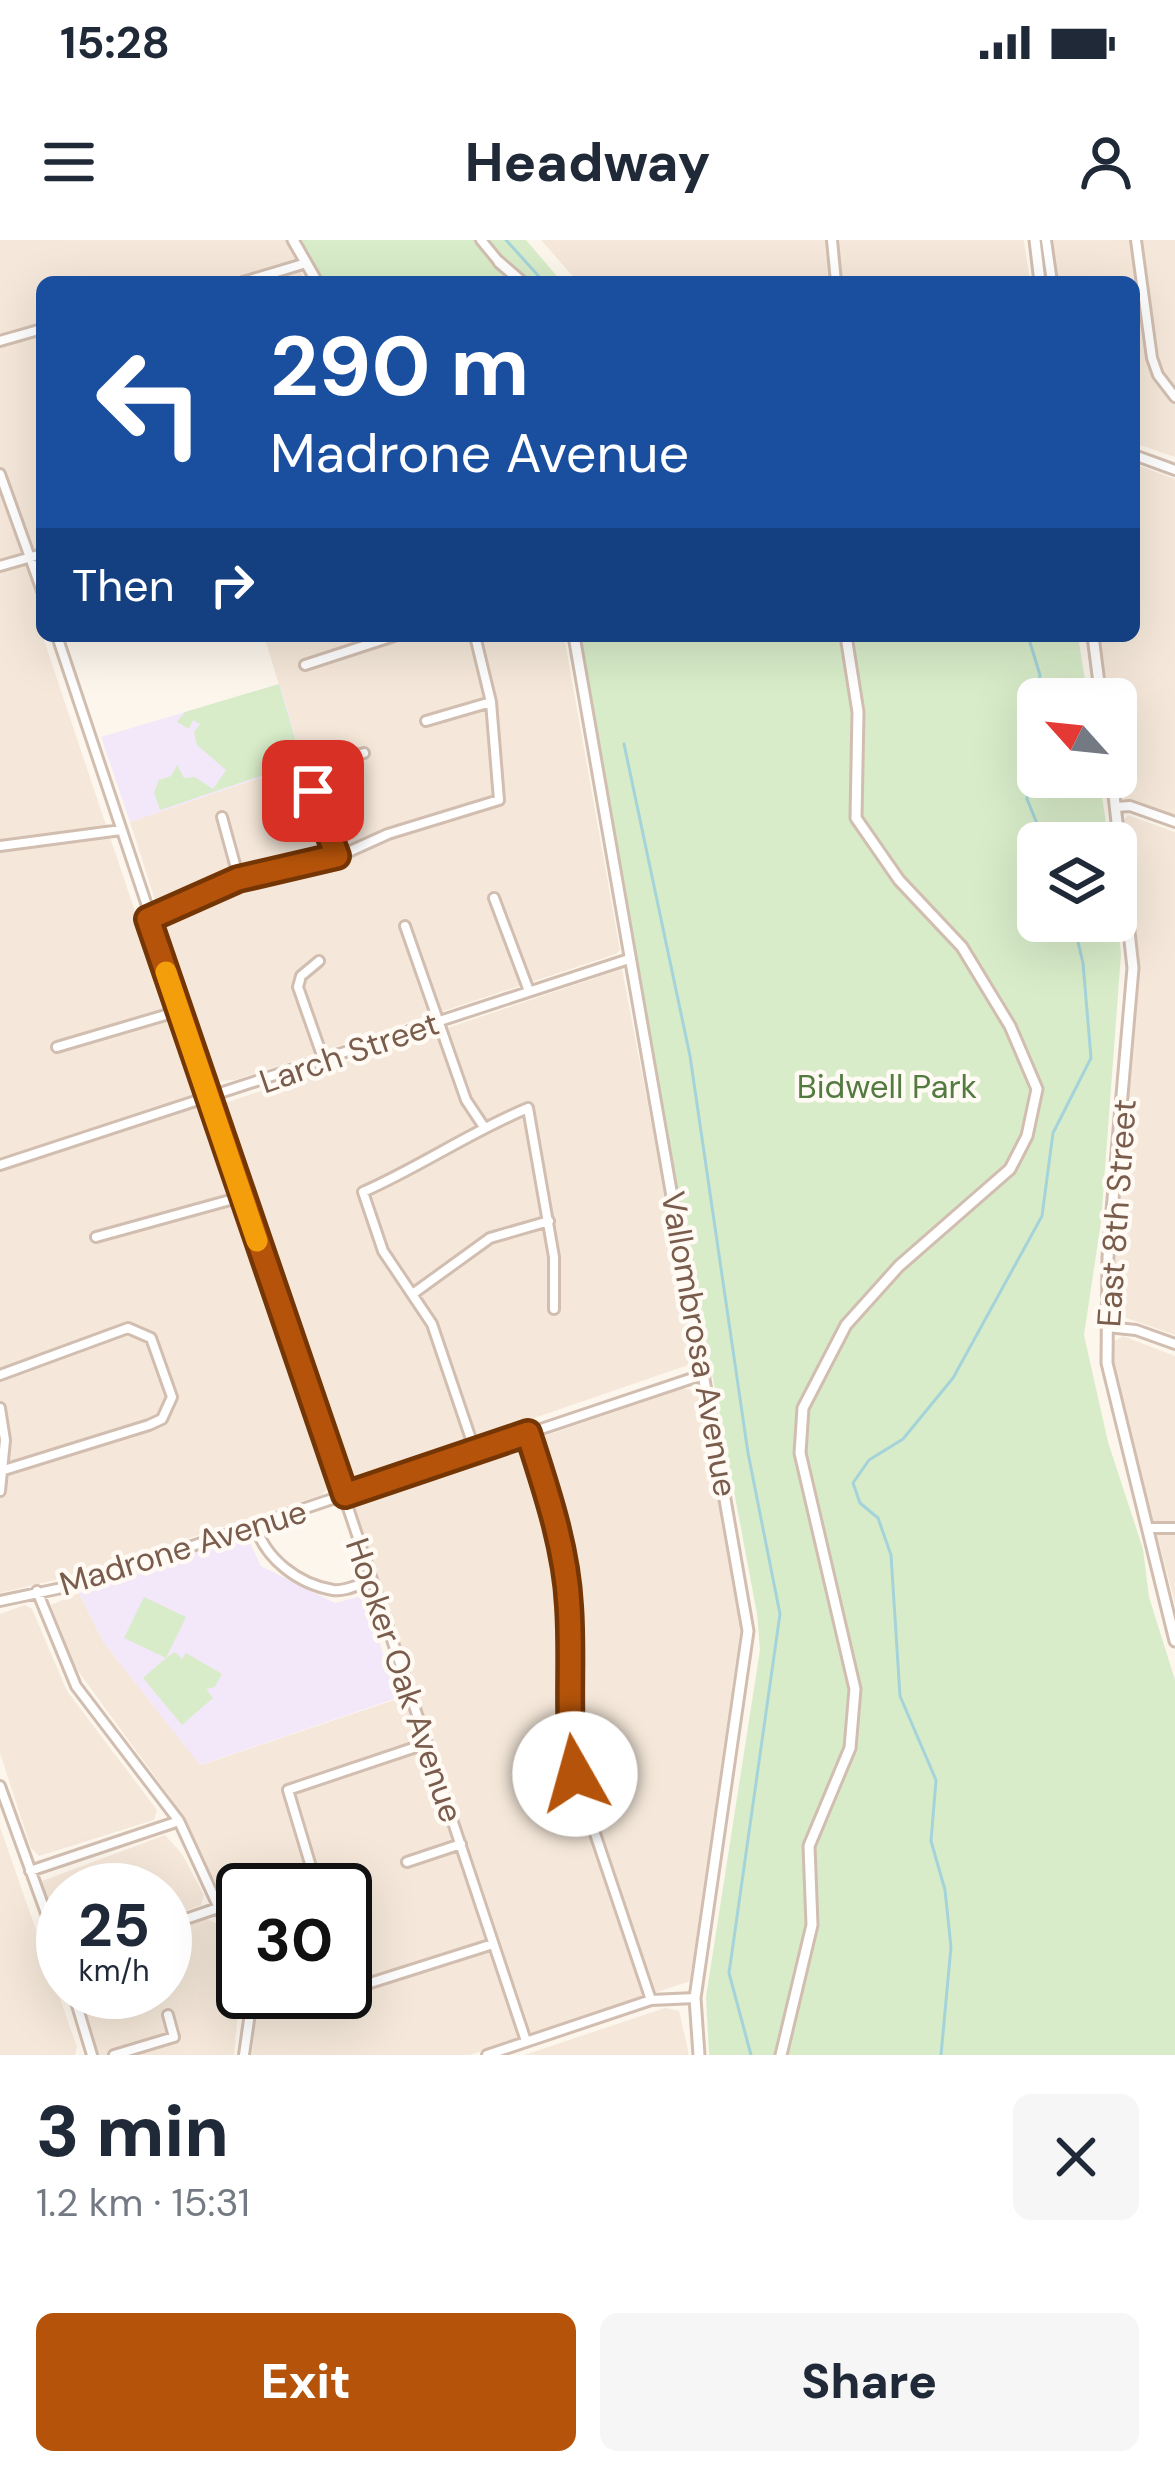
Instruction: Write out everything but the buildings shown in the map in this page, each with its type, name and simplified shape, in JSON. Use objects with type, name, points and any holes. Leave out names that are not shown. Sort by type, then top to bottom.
[{"type":"street","points":[[293,240],[312,276]]},
{"type":"street","points":[[481,240],[515,276]]},
{"type":"street","points":[[832,240],[835,276]]},
{"type":"street","points":[[1035,240],[1039,276]]},
{"type":"street","points":[[1046,240],[1051,276]]},
{"type":"street","points":[[1136,240],[1152,358],[1158,376],[1175,397]]},
{"type":"street","points":[[263,276],[303,264]]},
{"type":"street","points":[[0,341],[36,331]]},
{"type":"street","points":[[1140,457],[1175,470]]},
{"type":"street","points":[[0,475],[36,573]]},
{"type":"street","points":[[0,566],[36,556]]},
{"type":"street","name":"Hooker Oak Avenue","points":[[59,642],[241,1197],[307,1372],[370,1581],[526,2042]]},
{"type":"street","points":[[305,665],[376,642]]},
{"type":"street","points":[[148,919],[238,879],[337,856],[499,800],[491,702],[476,642]]},
{"type":"street","name":"Vallombrosa Avenue","points":[[575,642],[748,1631],[695,1998],[699,2055]]},
{"type":"street","points":[[781,2055],[812,1925],[809,1846],[850,1748],[855,1689],[800,1453],[803,1408],[846,1325],[899,1266],[1010,1169],[1028,1136],[1037,1089],[1010,1026],[962,947],[899,880],[856,818],[858,712],[847,642]]},
{"type":"street","points":[[1094,642],[1098,678]]},
{"type":"street","points":[[426,721],[491,702]]},
{"type":"street","points":[[337,856],[313,791],[321,773],[335,760],[364,752]]},
{"type":"street","name":"East 8th Street","points":[[1115,798],[1133,968],[1108,1257],[1110,1382],[1151,1528],[1160,1597],[1175,1641]]},
{"type":"street","points":[[1116,807],[1130,806],[1175,822]]},
{"type":"street","points":[[222,817],[238,879]]},
{"type":"street","points":[[0,846],[121,830]]},
{"type":"street","points":[[494,898],[529,991]]},
{"type":"street","points":[[405,926],[466,1100],[484,1127]]},
{"type":"street","name":"Larch Street","points":[[0,1165],[629,959]]},
{"type":"street","points":[[319,961],[301,976],[298,988],[324,1061]]},
{"type":"street","points":[[57,1047],[179,1010]]},
{"type":"street","points":[[475,1451],[432,1324],[383,1251],[363,1192],[432,1162],[484,1127],[528,1108],[549,1221],[554,1309]]},
{"type":"street","points":[[96,1237],[241,1197]]},
{"type":"street","points":[[413,1293],[490,1238],[549,1221]]},
{"type":"street","points":[[1107,1327],[1136,1330],[1175,1344]]},
{"type":"street","points":[[0,1375],[128,1328],[151,1338],[172,1397],[162,1419],[149,1425],[4,1470]]},
{"type":"street","name":"Madrone Avenue","points":[[0,1601],[76,1585],[706,1374]]},
{"type":"street","points":[[0,1408],[4,1470],[0,1491]]},
{"type":"street","points":[[528,1433],[555,1518],[569,1605],[567,1704],[575,1774],[651,2000]]},
{"type":"street","points":[[256,1527],[272,1561],[320,1585],[337,1591],[370,1581]]},
{"type":"street","points":[[1151,1528],[1175,1528]]},
{"type":"street","points":[[38,1592],[76,1686],[179,1821],[216,1899]]},
{"type":"street","points":[[310,1863],[288,1790],[425,1744]]},
{"type":"street","points":[[0,1786],[36,1887]]},
{"type":"street","points":[[30,1871],[179,1821]]},
{"type":"street","points":[[407,1862],[461,1844]]},
{"type":"street","points":[[372,1982],[494,1944]]},
{"type":"street","points":[[488,2055],[651,2000],[695,1998]]},
{"type":"street","points":[[81,2019],[92,2055]]},
{"type":"street","points":[[114,2055],[174,2037],[169,2019]]},
{"type":"street","points":[[244,2055],[249,2019]]},
{"type":"shaded area","points":[[0,240],[286,240],[303,276],[36,276],[36,642],[45,642],[328,1488],[321,1495],[80,1574],[0,1593]]},
{"type":"shaded area","points":[[541,240],[1024,240],[1029,276],[573,276]]},
{"type":"shaded area","points":[[1051,240],[1175,240],[1175,457],[1140,445],[1140,276],[1056,276]]},
{"type":"shaded area","points":[[1140,466],[1175,479],[1175,818],[1122,798],[1137,798],[1137,678],[1106,678],[1101,642],[1140,642]]},
{"type":"shaded area","points":[[266,642],[565,642],[620,950],[235,1080],[220,1081],[211,1075],[130,822],[303,763]]},
{"type":"shaded area","points":[[280,684],[303,763],[130,822],[101,737]]},
{"type":"shaded area","points":[[1128,815],[1175,832],[1175,1335],[1112,1313],[1130,1066],[1126,942],[1137,942],[1137,822],[1122,822]]},
{"type":"shaded area","points":[[622,969],[697,1362],[345,1483],[223,1111],[225,1103]]},
{"type":"shaded area","points":[[1123,1336],[1175,1356],[1175,1603],[1112,1366],[1114,1341]]},
{"type":"shaded area","points":[[682,1389],[696,1390],[708,1419],[741,1625],[690,1981],[470,2055],[252,2055],[255,2019],[372,2019],[372,1863],[216,1863],[216,1884],[172,1800],[70,1660],[51,1605],[79,1593],[104,1643],[201,1765],[415,1693],[355,1507],[358,1500]]},
{"type":"shaded area","points":[[246,1535],[261,1566],[335,1603],[365,1595],[397,1698],[200,1765],[104,1643],[79,1593]]},
{"type":"shaded area","points":[[25,1605],[32,1609],[67,1691],[157,1810],[154,1820],[39,1856],[31,1848],[0,1753],[0,1614]]},
{"type":"shaded area","points":[[0,1827],[36,1930],[36,2019],[67,2019],[77,2047],[75,2055],[0,2055]]},
{"type":"shaded area","points":[[165,1835],[187,1863],[90,1863]]},
{"type":"shaded area","points":[[192,1873],[204,1895],[201,1905],[192,1908]]},
{"type":"shaded area","points":[[206,1919],[216,1923],[216,2019],[237,2019],[234,2055],[98,2055],[86,2019],[192,2019],[192,1924]]},
{"type":"shaded area","points":[[665,2008],[679,2011],[689,2055],[524,2055]]},
{"type":"green space","points":[[293,240],[526,240],[557,276],[314,276]]},
{"type":"green space","name":"Bidwell Park","points":[[575,642],[1079,642],[1085,678],[1017,678],[1017,798],[1102,798],[1106,822],[1017,822],[1017,942],[1120,942],[1101,1222],[1084,1335],[1108,1442],[1143,1549],[1149,1597],[1175,1680],[1175,2055],[709,2055],[706,1997],[760,1650]]},
{"type":"green space","points":[[279,684],[302,762],[160,810],[154,792],[159,780],[171,776],[177,765],[184,778],[195,777],[213,789],[226,770],[197,745],[194,732],[200,724],[193,720],[189,729],[177,722],[185,712]]},
{"type":"green space","points":[[144,1597],[186,1617],[166,1658],[124,1638]]},
{"type":"green space","points":[[175,1652],[182,1659],[186,1653],[222,1674],[215,1687],[206,1689],[213,1698],[182,1725],[143,1678]]},
{"type":"waterway","points":[[506,240],[539,276]]},
{"type":"waterway","points":[[1030,642],[1040,675],[1027,799],[1036,822]]},
{"type":"waterway","points":[[624,744],[690,1056],[748,1453],[780,1614],[729,1973],[751,2055]]},
{"type":"waterway","points":[[941,2055],[951,1947],[945,1890],[931,1841],[936,1780],[900,1696],[891,1555],[878,1518],[860,1503],[853,1483],[869,1460],[903,1439],[953,1378],[1042,1216],[1053,1133],[1091,1058],[1078,942]]},
{"type":"slow traffic","points":[[166,972],[257,1241]]},
{"type":"route","points":[[313,791],[337,856],[238,879],[148,919],[212,1098],[241,1197],[307,1372],[345,1495],[528,1433],[555,1518],[569,1605],[567,1704],[575,1774]]}]
